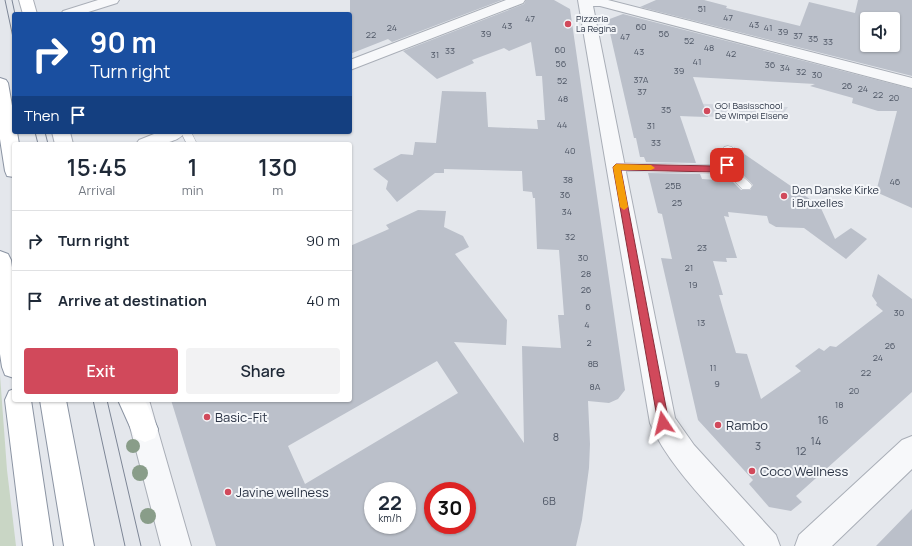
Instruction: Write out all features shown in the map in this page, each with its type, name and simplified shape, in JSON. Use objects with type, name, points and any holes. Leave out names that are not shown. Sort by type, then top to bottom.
[{"type":"main road","points":[[26,0],[29,12]]},
{"type":"main road","points":[[0,83],[12,158]]},
{"type":"main road","points":[[0,260],[12,352]]},
{"type":"main road","points":[[18,402],[38,546]]},
{"type":"main road","points":[[53,402],[79,546]]},
{"type":"main road","points":[[132,402],[145,429]]},
{"type":"street","points":[[74,12],[112,0]]},
{"type":"street","points":[[352,64],[518,0]]},
{"type":"street","points":[[765,546],[684,455],[663,423],[585,0],[608,4],[912,83]]},
{"type":"street","points":[[150,142],[171,134]]},
{"type":"street","points":[[137,402],[176,546]]},
{"type":"street","points":[[810,546],[912,450]]},
{"type":"lane","points":[[728,150],[726,155],[730,171],[746,186]]},
{"type":"lane","points":[[616,167],[715,169],[728,166]]},
{"type":"shaded area","name":"GO! Basisschool De Wimpel Elsene","points":[[626,101],[788,107],[780,118],[629,115]]},
{"type":"green space","points":[[0,375],[7,470],[16,546],[0,546]]},
{"type":"building","points":[[350,0],[502,0],[392,42],[388,39],[352,53],[352,12],[350,12]]},
{"type":"building","points":[[526,0],[554,0],[570,9],[625,390],[618,399],[609,403],[588,401],[590,444],[589,468],[582,520],[576,546],[216,546],[172,402],[352,402],[352,245],[389,229],[386,225],[418,210],[446,211],[444,227],[463,236],[469,247],[455,254],[507,320],[506,345],[454,342],[524,443],[522,346],[561,348],[558,315],[564,315],[559,250],[537,249],[535,198],[533,198],[532,192],[523,191],[522,171],[444,169],[444,173],[435,173],[397,202],[386,189],[388,181],[373,169],[401,154],[413,155],[415,142],[436,143],[442,91],[486,92],[488,127],[538,129],[537,120],[545,120],[542,76],[536,76],[531,42],[509,51],[504,48],[472,60],[474,63],[437,79],[403,51],[524,4]],"holes":[[[437,361],[458,393],[305,484],[288,446]]]},
{"type":"building","points":[[656,0],[704,0],[727,6],[726,8],[800,26],[809,2],[855,13],[858,0],[912,0],[912,76],[640,7]]},
{"type":"building","points":[[623,14],[912,89],[912,208],[876,192],[897,111],[878,111],[852,103],[853,98],[810,86],[815,84],[693,77],[708,117],[680,116],[696,163],[646,162],[644,157],[640,157],[636,138],[634,138],[607,20]]},
{"type":"building","points":[[734,147],[820,206],[835,239],[851,228],[867,239],[846,259],[804,228],[776,227],[769,223],[767,216],[728,212],[729,217],[724,216],[737,258],[726,258],[727,262],[713,261],[723,295],[719,295],[736,353],[747,354],[761,399],[801,371],[795,366],[819,348],[824,351],[830,346],[836,347],[883,311],[876,305],[877,303],[872,296],[878,274],[912,299],[912,392],[796,496],[802,502],[791,511],[769,507],[749,484],[753,480],[698,420],[661,258],[672,259],[662,214],[658,213],[648,173],[700,174],[702,179],[732,181],[741,190],[750,190],[753,185],[744,176]]},
{"type":"building","points":[[912,509],[912,546],[876,546]]},
{"type":"tram line","points":[[5,0],[12,33]]},
{"type":"tram line","points":[[12,0],[15,12]]},
{"type":"tram line","points":[[36,134],[38,142]]},
{"type":"tram line","points":[[46,134],[48,142]]},
{"type":"tram line","points":[[93,402],[125,546]]},
{"type":"tram line","points":[[107,402],[141,546]]},
{"type":"slow traffic","points":[[624,207],[616,167],[651,168]]},
{"type":"place","name":"Pizzeria La Regina","points":[[568,24]]},
{"type":"place","name":"GO! Basisschool De Wimpel Elsene","points":[[707,111]]},
{"type":"place","name":"Den Danske Kirke i Bruxelles","points":[[784,196]]},
{"type":"place","name":"Basic-Fit","points":[[207,417]]},
{"type":"place","name":"Rambo","points":[[718,425]]},
{"type":"place","name":"Coco Wellness","points":[[752,471]]},
{"type":"place","name":"Javine wellness","points":[[228,492]]},
{"type":"route","points":[[663,423],[616,167],[715,169],[728,166],[727,165]]}]
